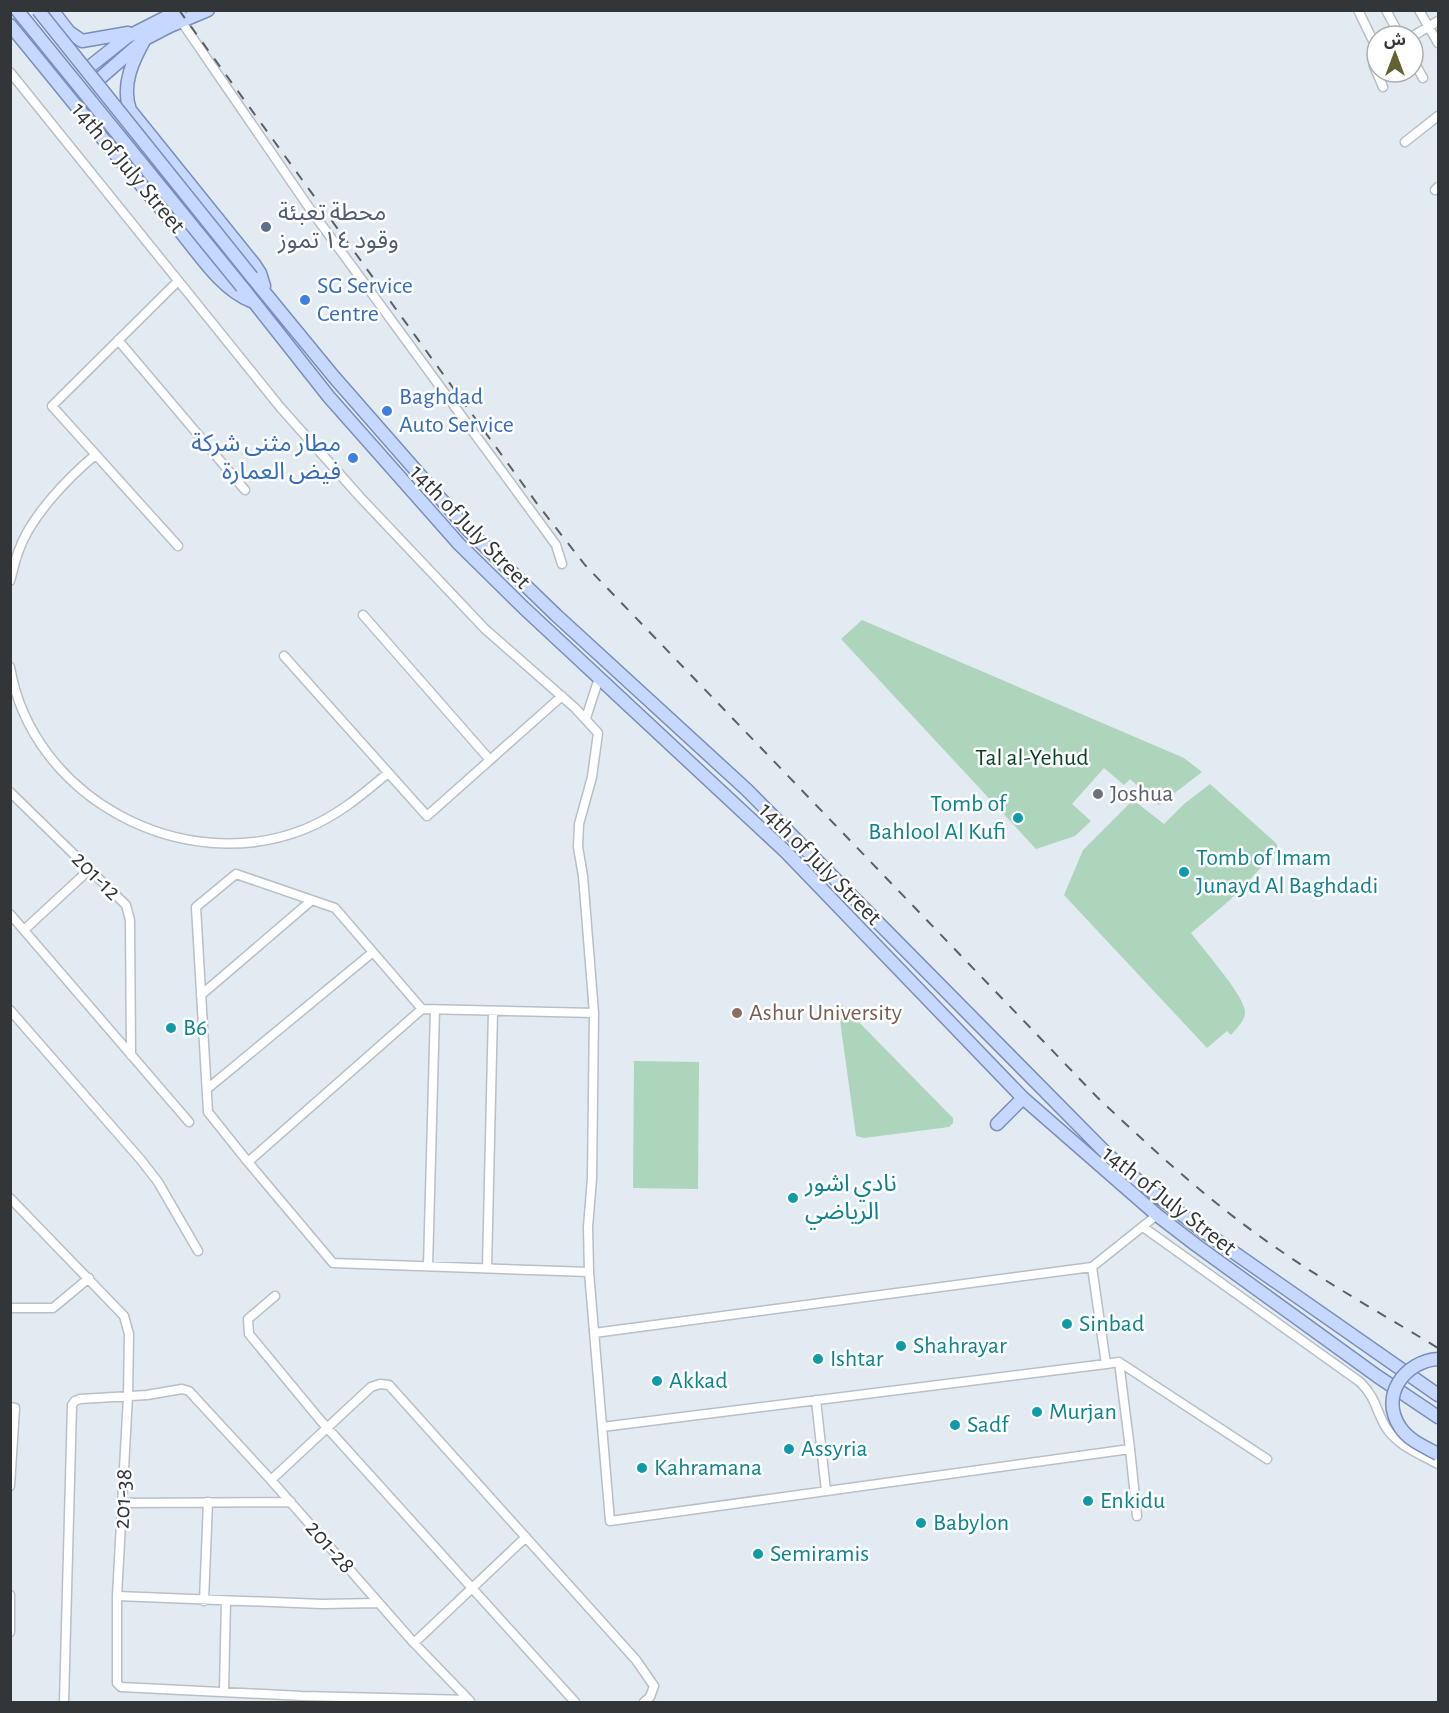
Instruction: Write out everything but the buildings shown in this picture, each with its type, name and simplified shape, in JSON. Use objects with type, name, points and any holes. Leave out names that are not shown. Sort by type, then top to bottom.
[{"type":"main road","name":"14th of July Street","points":[[17,10],[329,397],[429,513],[508,592],[786,852],[1023,1098],[1157,1215],[1282,1308],[1438,1417]]},
{"type":"main road","name":"14th of July Street","points":[[38,10],[334,377],[468,530],[561,620],[754,797],[1109,1156],[1206,1233],[1438,1395]]},
{"type":"main road","points":[[52,10],[69,32],[82,41],[141,35]]},
{"type":"main road","points":[[88,68],[141,35],[180,16],[208,10]]},
{"type":"main road","name":"14th of July Street","points":[[10,25],[77,98],[163,212],[225,284],[242,297],[254,302]]},
{"type":"main road","points":[[98,80],[141,35]]},
{"type":"main road","points":[[141,35],[128,84],[130,110],[254,264],[260,273],[266,293]]},
{"type":"main road","points":[[997,1124],[1023,1098]]},
{"type":"main road","points":[[1438,1359],[1421,1362],[1406,1372],[1396,1386],[1393,1402],[1396,1419],[1406,1434],[1438,1456]]},
{"type":"street","points":[[1358,10],[1365,24]]},
{"type":"street","points":[[1386,10],[1394,24]]},
{"type":"street","points":[[1419,10],[1438,43]]},
{"type":"street","points":[[180,16],[310,209],[556,545],[562,564]]},
{"type":"street","points":[[1425,28],[1438,21]]},
{"type":"street","points":[[10,72],[69,142],[280,407],[360,497],[485,628],[586,718],[598,733],[592,777],[579,824],[578,847],[583,876],[594,1013],[592,1178],[588,1227],[589,1272],[610,1521],[1130,1449]]},
{"type":"street","points":[[1405,142],[1438,116]]},
{"type":"street","points":[[178,281],[52,406],[94,456],[178,546]]},
{"type":"street","points":[[118,340],[245,490]]},
{"type":"street","points":[[10,582],[19,548],[37,517],[70,476],[94,456]]},
{"type":"street","points":[[363,615],[490,760]]},
{"type":"street","points":[[284,656],[427,816],[562,696]]},
{"type":"street","points":[[10,667],[13,683],[30,726],[55,764],[88,796],[126,821],[169,837],[215,844],[238,843],[261,841],[305,829],[346,808],[388,773]]},
{"type":"street","points":[[586,718],[599,678]]},
{"type":"street","name":"201-12","points":[[10,792],[122,900],[128,912],[131,1055]]},
{"type":"street","points":[[24,930],[90,869]]},
{"type":"street","points":[[422,1010],[335,908],[236,874],[196,907],[208,1112],[333,1263],[589,1272]]},
{"type":"street","points":[[201,995],[312,900]]},
{"type":"street","points":[[10,914],[189,1122]]},
{"type":"street","points":[[207,1089],[373,952]]},
{"type":"street","points":[[10,1010],[141,1160],[158,1182],[198,1251]]},
{"type":"street","points":[[248,1162],[422,1010],[594,1013]]},
{"type":"street","points":[[428,1266],[435,1010]]},
{"type":"street","points":[[487,1268],[493,1011]]},
{"type":"street","points":[[10,1198],[89,1278],[53,1308],[10,1308]]},
{"type":"street","points":[[594,1332],[1092,1267],[1157,1215]]},
{"type":"street","points":[[1143,1227],[1360,1382],[1372,1396],[1386,1427],[1395,1438],[1438,1456]]},
{"type":"street","points":[[1092,1267],[1106,1364]]},
{"type":"street","name":"201-38","points":[[89,1278],[124,1316],[129,1334],[128,1396],[117,1596],[117,1683],[121,1687],[224,1690]]},
{"type":"street","points":[[275,1296],[248,1319],[249,1334],[328,1428],[575,1702]]},
{"type":"street","points":[[602,1427],[1119,1362],[1267,1459]]},
{"type":"street","points":[[1119,1362],[1137,1516]]},
{"type":"street","points":[[271,1479],[371,1387],[380,1384],[389,1385],[601,1620],[652,1681],[654,1691],[644,1702]]},
{"type":"street","name":"201-28","points":[[128,1396],[182,1389],[189,1391],[271,1479],[414,1643],[470,1701]]},
{"type":"street","points":[[64,1702],[72,1405],[80,1399],[128,1396]]},
{"type":"street","points":[[816,1400],[826,1491]]},
{"type":"street","points":[[10,1407],[15,1408],[10,1486]]},
{"type":"street","points":[[204,1601],[208,1502]]},
{"type":"street","points":[[123,1503],[291,1502]]},
{"type":"street","points":[[414,1643],[525,1537]]},
{"type":"street","points":[[10,1595],[10,1632]]},
{"type":"street","points":[[117,1596],[204,1601],[379,1603]]},
{"type":"street","points":[[225,1601],[224,1690],[328,1700],[470,1701]]},
{"type":"green space","name":"Tal al-Yehud","points":[[862,620],[1184,758],[1202,772],[1159,805],[1130,779],[1124,785],[1104,768],[1072,804],[1091,821],[1075,836],[1036,849],[841,639]]},
{"type":"green space","points":[[1210,784],[1277,844],[1277,851],[1230,900],[1191,933],[1230,983],[1243,1003],[1245,1011],[1242,1021],[1231,1035],[1227,1031],[1207,1048],[1064,895],[1083,850],[1130,803],[1137,803],[1164,824],[1184,804]]},
{"type":"green space","points":[[839,1005],[842,1005],[953,1118],[953,1123],[949,1127],[864,1138],[856,1136]]},
{"type":"green space","points":[[634,1061],[699,1062],[698,1189],[633,1188]]},
{"type":"railway","points":[[179,10],[538,505],[585,565],[1097,1097],[1139,1137],[1205,1194],[1275,1247],[1336,1287],[1438,1348]]},
{"type":"place","name":"محطة تعبئة وقود ١٤ تموز","points":[[266,227]]},
{"type":"place","name":"SG Service Centre","points":[[305,300]]},
{"type":"place","name":"Baghdad Auto Service","points":[[387,411]]},
{"type":"place","name":"مطار مثنى شركة فيض العمارة","points":[[353,458]]},
{"type":"place","name":"Joshua","points":[[1098,794]]},
{"type":"place","name":"Tomb of Bahlool Al Kufi","points":[[1018,818]]},
{"type":"place","name":"Tomb of Imam Junayd Al Baghdadi","points":[[1184,872]]},
{"type":"place","name":"Ashur University","points":[[737,1013]]},
{"type":"place","name":"B6","points":[[171,1028]]},
{"type":"place","name":"نادي اشور الرياضي","points":[[793,1198]]},
{"type":"place","name":"Sinbad","points":[[1067,1324]]},
{"type":"place","name":"Shahrayar","points":[[901,1346]]},
{"type":"place","name":"Ishtar","points":[[818,1359]]},
{"type":"place","name":"Akkad","points":[[657,1381]]},
{"type":"place","name":"Murjan","points":[[1037,1412]]},
{"type":"place","name":"Sadf","points":[[955,1425]]},
{"type":"place","name":"Assyria","points":[[789,1449]]},
{"type":"place","name":"Kahramana","points":[[642,1468]]},
{"type":"place","name":"Enkidu","points":[[1088,1501]]},
{"type":"place","name":"Babylon","points":[[921,1523]]},
{"type":"place","name":"Semiramis","points":[[758,1554]]}]
